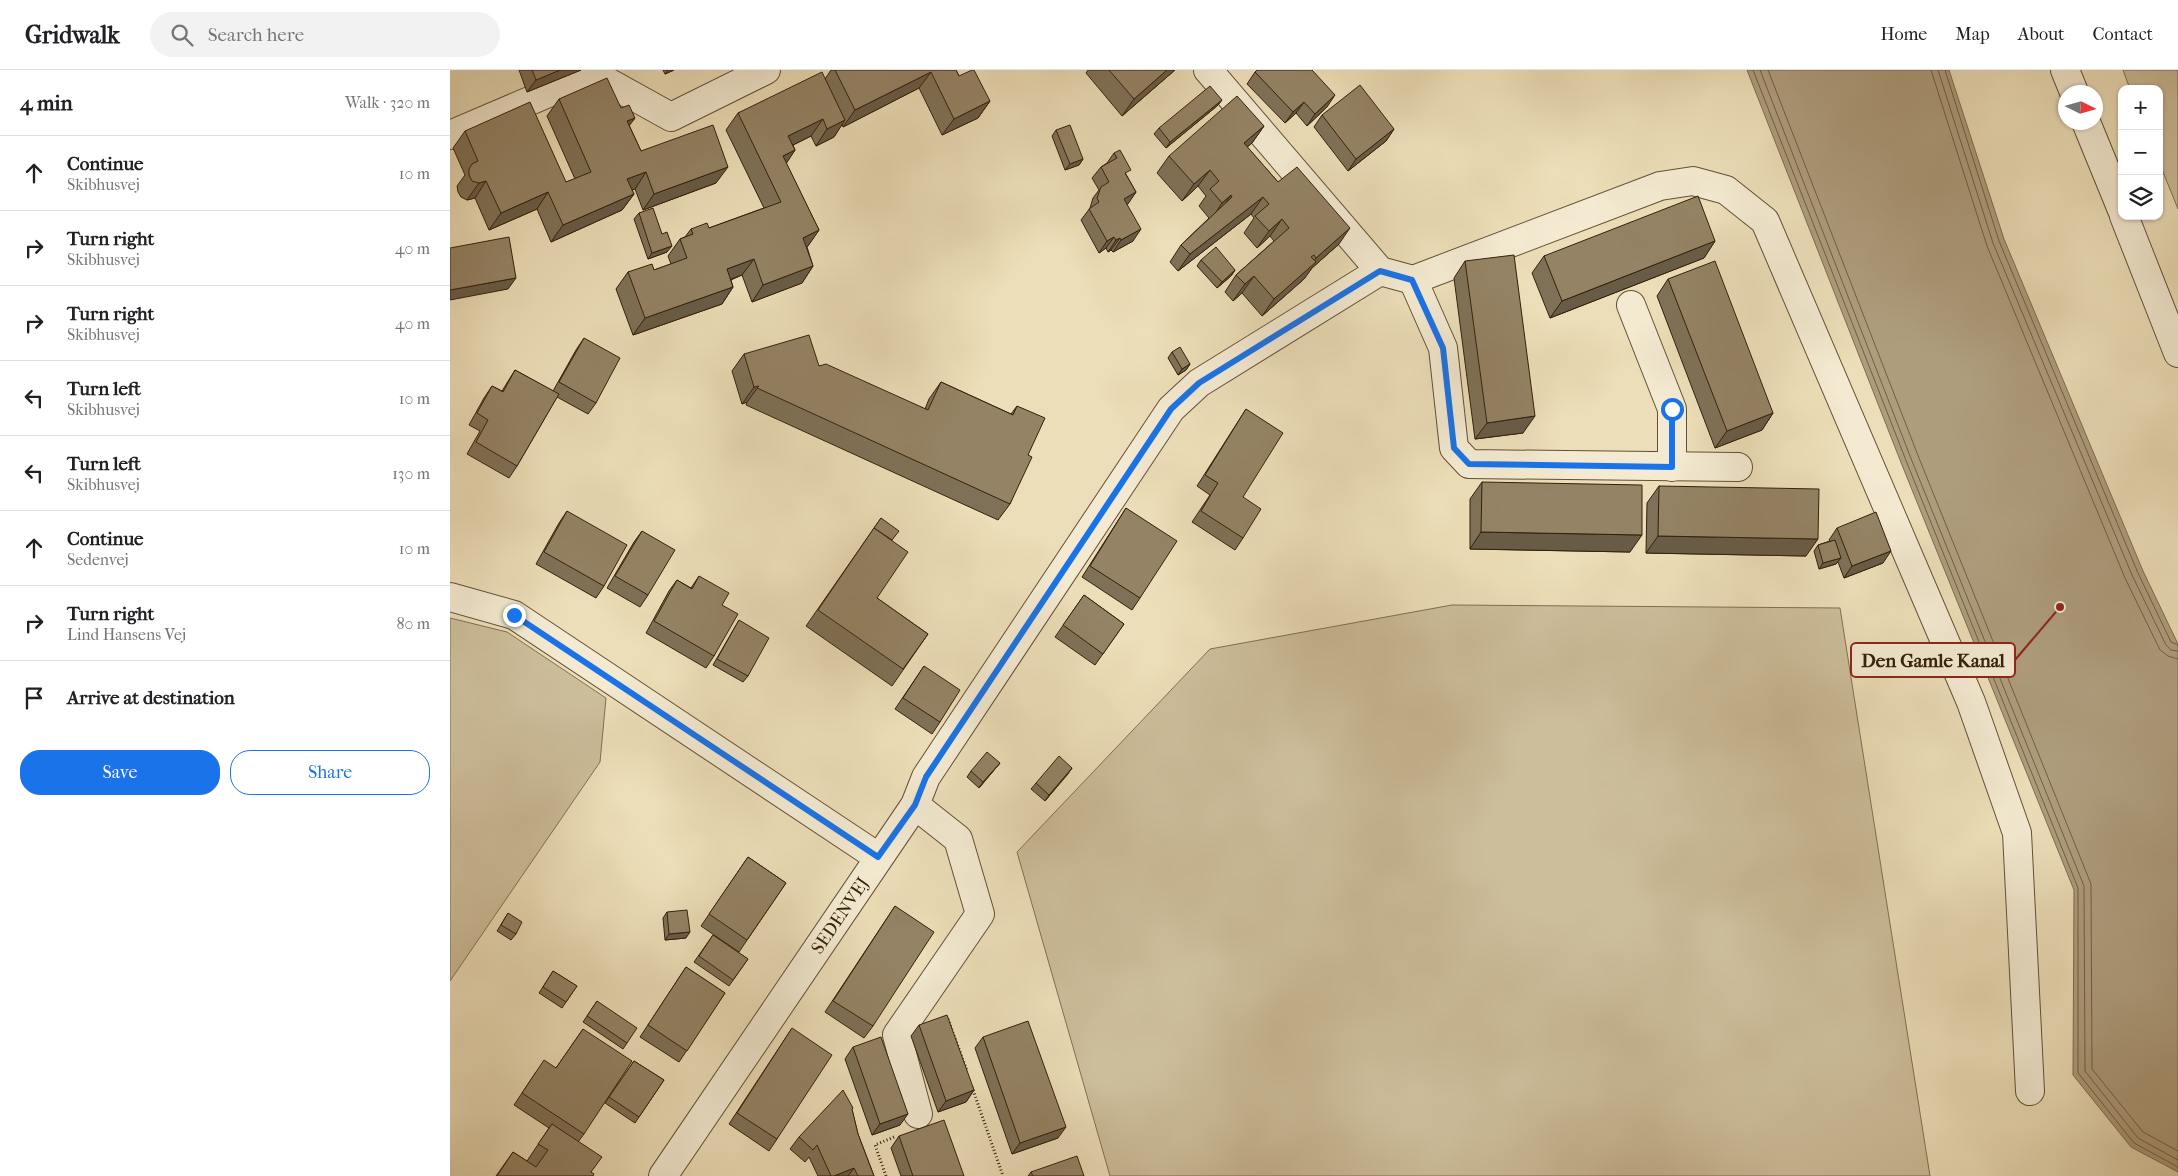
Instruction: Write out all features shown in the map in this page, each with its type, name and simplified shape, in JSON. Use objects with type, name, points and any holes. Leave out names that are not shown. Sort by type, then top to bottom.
[{"type":"street","points":[[450,136],[581,79],[606,81],[671,117],[766,70]]},
{"type":"street","points":[[1208,70],[1380,271],[1412,280],[1660,186],[1693,181],[1726,190],[1765,221],[1971,702],[2017,833],[2030,1091]]},
{"type":"street","points":[[2065,70],[2071,85]]},
{"type":"street","points":[[2089,130],[2118,200]]},
{"type":"street","points":[[2126,220],[2178,353]]},
{"type":"street","name":"SEDENVEJ","points":[[662,1176],[915,805],[926,777],[1171,409],[1199,383],[1380,271]]},
{"type":"street","points":[[1412,280],[1443,348],[1454,448],[1469,464],[1738,468]]},
{"type":"street","points":[[1631,305],[1672,409],[1672,467]]},
{"type":"street","points":[[450,597],[514,615],[878,857]]},
{"type":"street","points":[[915,805],[958,839],[980,914],[897,1035],[918,1114]]},
{"type":"path","points":[[922,998],[949,1020],[968,1075]]},
{"type":"path","points":[[971,1084],[1003,1176]]},
{"type":"path","points":[[886,1176],[875,1145],[922,1125],[918,1114]]},
{"type":"shaded area","points":[[2123,70],[2178,70],[2178,209],[2163,172],[2163,85],[2129,85]]},
{"type":"shaded area","points":[[1452,605],[1840,608],[1930,1176],[1110,1176],[1017,852],[1210,649]]},
{"type":"shaded area","points":[[450,618],[507,632],[606,698],[600,762],[450,981]]},
{"type":"water","points":[[1747,70],[1949,70],[2004,239],[2143,571],[2178,644],[2178,1172],[2131,1147],[2073,1075],[2074,890],[1902,465]]},
{"type":"building","points":[[532,70],[560,70],[536,80]]},
{"type":"building","points":[[835,70],[956,70],[959,76],[974,70],[990,101],[954,119],[931,72],[855,110]]},
{"type":"building","points":[[1109,70],[1167,70],[1134,99]]},
{"type":"building","points":[[1257,70],[1312,70],[1335,95],[1315,114],[1304,102],[1293,112],[1255,72]]},
{"type":"building","points":[[822,72],[845,120],[827,129],[823,119],[788,136],[795,150],[783,156],[819,230],[803,238],[813,266],[763,285],[754,259],[727,269],[733,287],[645,318],[628,272],[652,264],[654,270],[687,258],[680,239],[693,234],[691,229],[707,223],[709,228],[781,202],[738,113]]},
{"type":"building","points":[[607,78],[621,108],[629,105],[635,118],[627,121],[641,151],[713,125],[728,167],[654,194],[646,172],[627,179],[634,194],[563,225],[548,192],[501,213],[486,181],[479,183],[472,181],[469,175],[469,169],[472,164],[478,161],[465,131],[530,102],[566,182],[591,172],[559,99]]},
{"type":"building","points":[[1360,85],[1394,129],[1356,159],[1322,115]]},
{"type":"building","points":[[1210,86],[1222,100],[1170,142],[1159,128]]},
{"type":"building","points":[[1237,96],[1264,126],[1244,143],[1278,182],[1297,167],[1350,228],[1316,258],[1314,255],[1311,257],[1316,262],[1274,299],[1254,276],[1245,284],[1236,275],[1289,228],[1282,219],[1269,231],[1255,216],[1269,204],[1263,197],[1190,254],[1181,245],[1232,197],[1231,195],[1222,203],[1210,189],[1219,181],[1210,170],[1194,184],[1169,156]]},
{"type":"building","points":[[1070,125],[1083,159],[1070,164],[1056,130]]},
{"type":"building","points":[[1120,150],[1131,170],[1125,173],[1136,192],[1124,199],[1141,229],[1121,240],[1120,238],[1116,240],[1114,237],[1107,241],[1089,209],[1099,202],[1097,198],[1101,187],[1109,182],[1101,167],[1117,158],[1114,153]]},
{"type":"building","points":[[1698,196],[1715,241],[1562,301],[1544,256]]},
{"type":"building","points":[[653,208],[662,234],[667,232],[672,246],[652,253],[639,213]]},
{"type":"building","points":[[509,237],[516,278],[450,290],[450,248]]},
{"type":"building","points":[[1216,247],[1235,270],[1222,282],[1201,260]]},
{"type":"building","points":[[1514,255],[1535,416],[1487,423],[1465,261]]},
{"type":"building","points":[[1715,261],[1773,413],[1727,431],[1668,279]]},
{"type":"building","points":[[809,335],[819,366],[826,364],[928,410],[941,382],[1013,415],[1017,406],[1045,418],[1028,455],[1032,457],[1010,504],[757,388],[759,386],[754,387],[744,354]]},
{"type":"building","points":[[584,338],[620,358],[596,403],[559,382]]},
{"type":"building","points":[[1180,347],[1190,364],[1182,369],[1172,352]]},
{"type":"building","points":[[515,370],[559,394],[517,466],[476,442],[488,420],[477,413],[492,386],[503,392]]},
{"type":"building","points":[[1246,409],[1283,433],[1243,497],[1261,509],[1243,538],[1201,511],[1218,483],[1205,475]]},
{"type":"building","points":[[1482,482],[1642,485],[1642,535],[1481,532]]},
{"type":"building","points":[[1659,486],[1819,489],[1818,539],[1658,536]]},
{"type":"building","points":[[1126,508],[1177,541],[1140,598],[1090,566]]},
{"type":"building","points":[[567,511],[627,545],[604,586],[544,552]]},
{"type":"building","points":[[1876,512],[1891,551],[1852,566],[1837,528]]},
{"type":"building","points":[[881,518],[899,531],[892,540],[874,528]]},
{"type":"building","points":[[874,528],[908,552],[877,598],[928,634],[903,669],[818,610]]},
{"type":"building","points":[[642,531],[675,550],[648,595],[615,576]]},
{"type":"building","points":[[1835,540],[1841,558],[1823,563],[1818,545]]},
{"type":"building","points":[[699,576],[729,593],[722,605],[738,614],[714,656],[654,621],[677,580],[692,589]]},
{"type":"building","points":[[1084,595],[1124,624],[1103,654],[1063,625]]},
{"type":"building","points":[[739,620],[769,638],[748,676],[717,659]]},
{"type":"building","points":[[924,666],[960,690],[940,722],[903,698]]},
{"type":"building","points":[[987,752],[1000,763],[983,782],[971,771]]},
{"type":"building","points":[[1059,756],[1072,768],[1049,795],[1036,783]]},
{"type":"building","points":[[748,857],[786,883],[747,940],[709,914]]},
{"type":"building","points":[[895,906],[934,932],[873,1026],[833,1001]]},
{"type":"building","points":[[687,910],[690,932],[669,934],[667,912]]},
{"type":"building","points":[[508,913],[522,922],[516,934],[501,925]]},
{"type":"building","points":[[713,935],[748,959],[733,980],[699,956]]},
{"type":"building","points":[[686,967],[725,993],[687,1051],[648,1025]]},
{"type":"building","points":[[553,971],[577,986],[566,1002],[543,987]]},
{"type":"building","points":[[597,1001],[637,1028],[627,1043],[587,1016]]},
{"type":"building","points":[[947,1015],[974,1090],[946,1101],[919,1025]]},
{"type":"building","points":[[1028,1021],[1066,1127],[1020,1143],[983,1037]]},
{"type":"building","points":[[792,1028],[832,1055],[777,1139],[737,1113]]},
{"type":"building","points":[[583,1029],[632,1061],[584,1134],[522,1093],[544,1060],[556,1068]]},
{"type":"building","points":[[881,1037],[908,1114],[880,1124],[853,1047]]},
{"type":"building","points":[[634,1061],[664,1080],[639,1117],[609,1097]]},
{"type":"building","points":[[843,1090],[853,1108],[858,1134],[874,1176],[858,1176],[854,1168],[831,1176],[817,1145],[813,1150],[799,1137]]},
{"type":"building","points":[[944,1120],[964,1176],[913,1176],[899,1136]]},
{"type":"building","points":[[552,1124],[602,1157],[591,1172],[594,1174],[593,1176],[497,1176],[513,1152],[536,1167],[548,1150],[538,1144]]},
{"type":"building","points":[[1077,1156],[1084,1176],[1033,1176],[1031,1172]]},
{"type":"place","name":"Den Gamle Kanal","points":[[2060,607]]},
{"type":"route","points":[[514,615],[878,857],[915,805],[926,777],[1171,409],[1199,383],[1380,271],[1412,280],[1443,348],[1454,448],[1469,464],[1672,467],[1672,409]]}]
